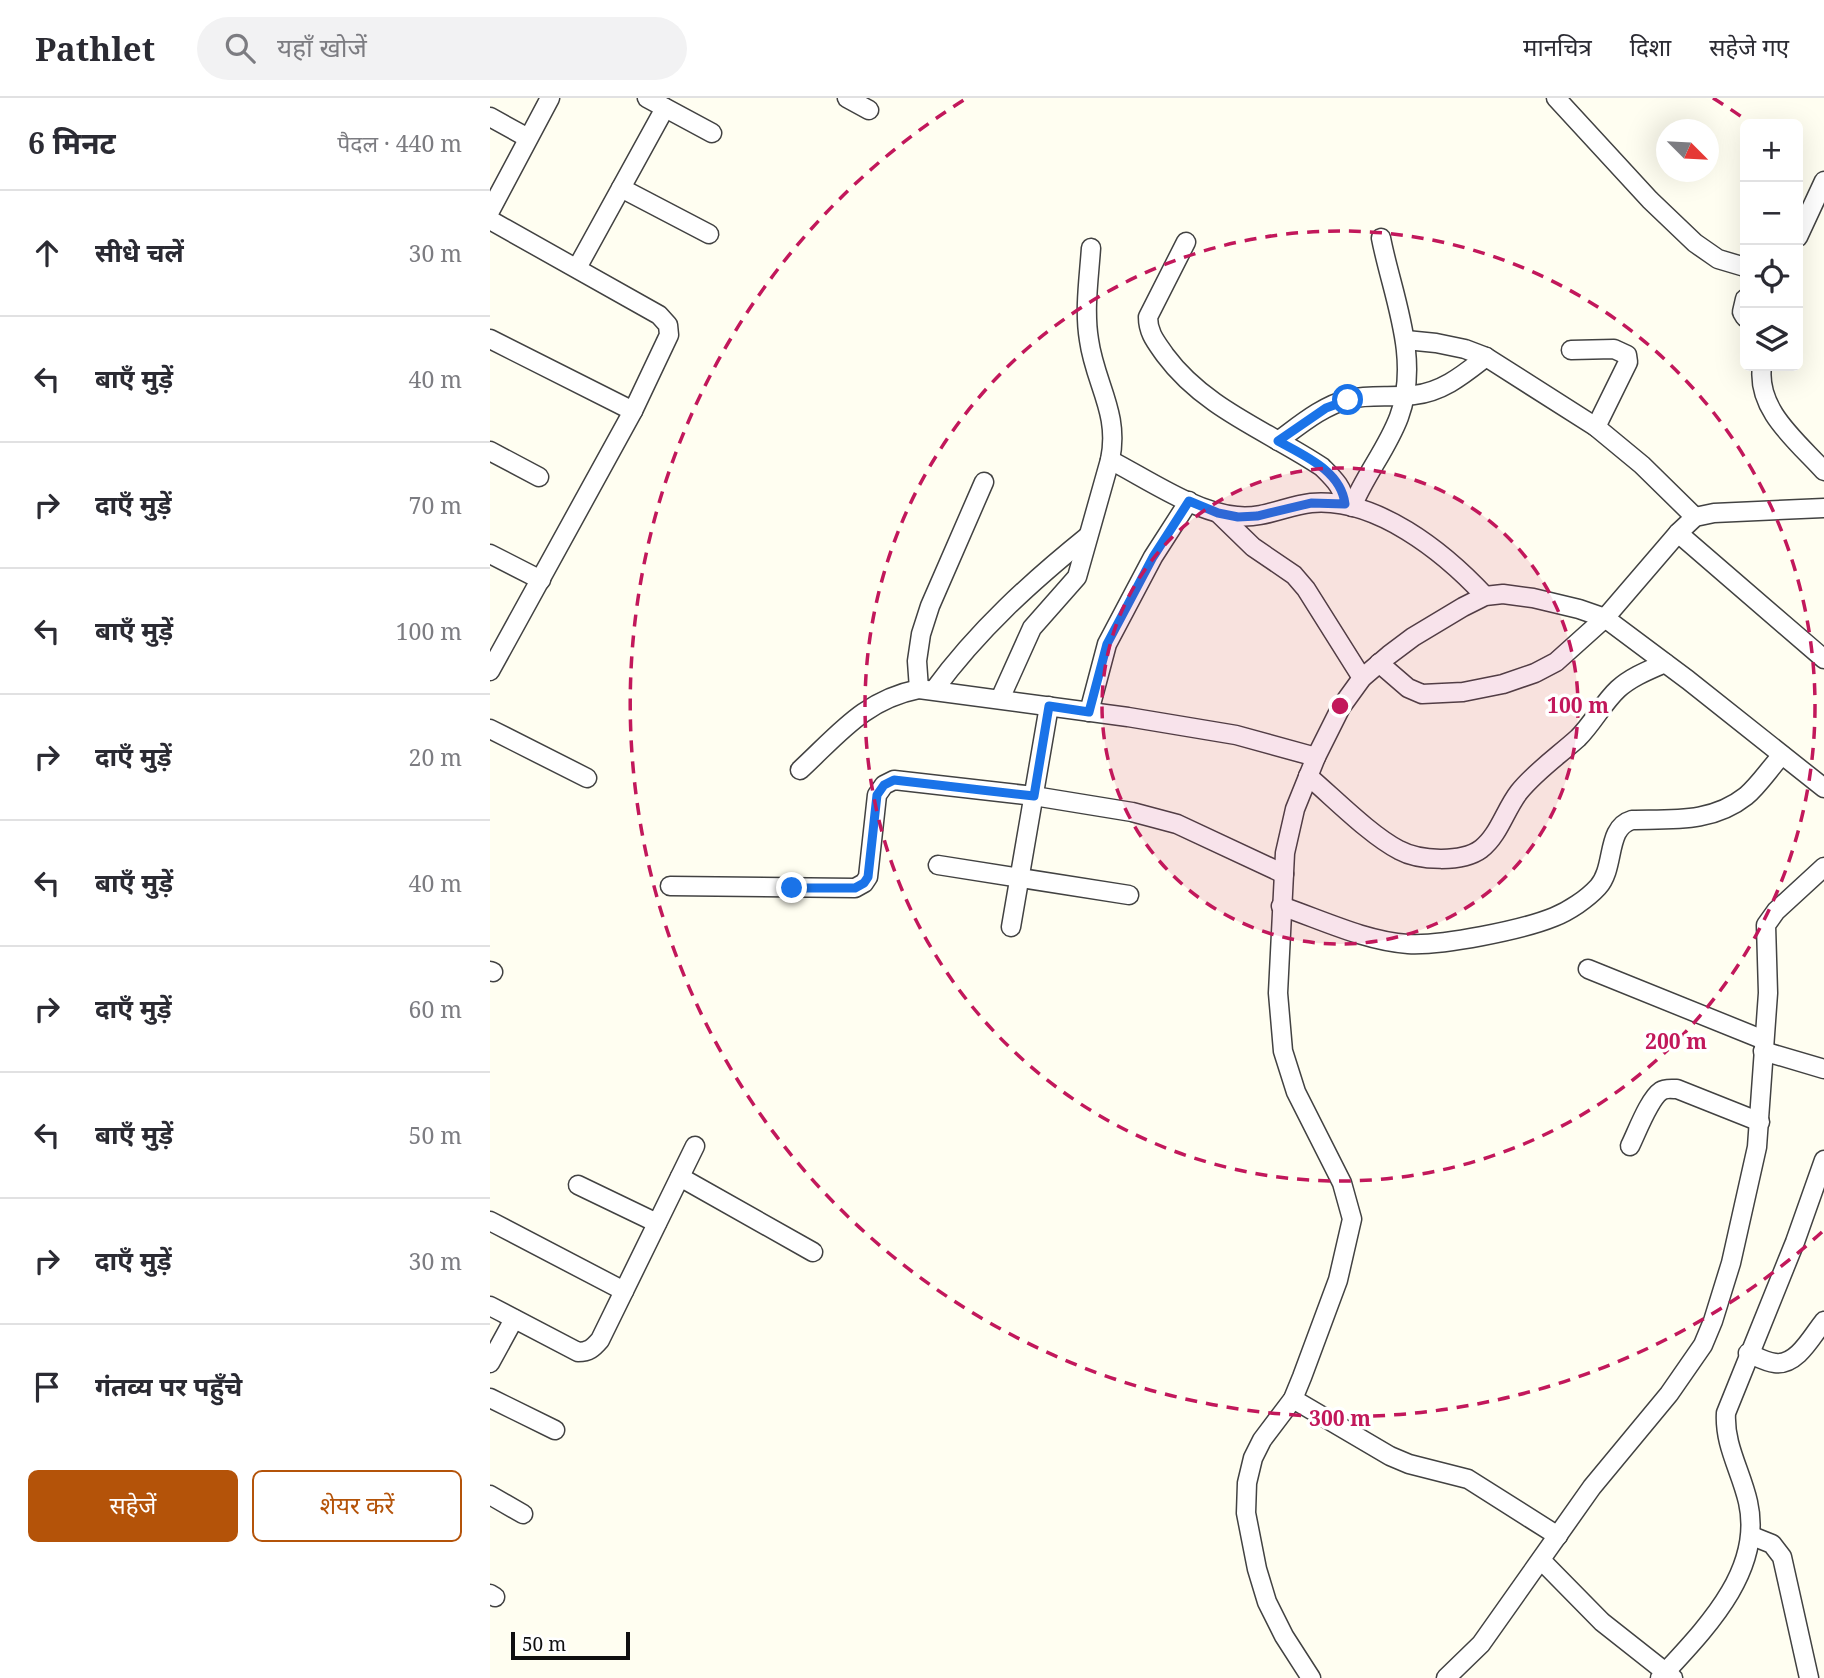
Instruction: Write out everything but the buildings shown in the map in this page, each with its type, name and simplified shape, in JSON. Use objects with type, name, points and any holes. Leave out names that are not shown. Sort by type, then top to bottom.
[{"type":"street","points":[[490,211],[550,98]]},
{"type":"street","points":[[647,98],[712,133]]},
{"type":"street","points":[[847,98],[869,110]]},
{"type":"street","points":[[1556,98],[1650,200],[1695,243],[1718,259],[1740,266]]},
{"type":"street","points":[[577,268],[665,108]]},
{"type":"street","points":[[490,117],[528,138]]},
{"type":"street","points":[[1803,226],[1824,181]]},
{"type":"street","points":[[621,188],[709,233]]},
{"type":"street","points":[[490,220],[659,315],[668,325],[669,335],[633,411],[541,580],[495,650],[490,671]]},
{"type":"street","points":[[1349,506],[1387,444],[1405,395],[1406,340],[1381,238]]},
{"type":"street","points":[[1186,242],[1147,317],[1152,336],[1176,370],[1198,392],[1322,467],[1336,480],[1349,506]]},
{"type":"street","points":[[1000,699],[1032,628],[1077,577],[1111,460],[1114,426],[1096,369],[1086,322],[1091,248]]},
{"type":"street","points":[[490,339],[633,411]]},
{"type":"street","points":[[1406,340],[1465,349],[1486,357],[1596,427],[1642,465],[1695,517]]},
{"type":"street","points":[[1572,350],[1614,349],[1627,355],[1628,362],[1596,427]]},
{"type":"street","points":[[1278,441],[1326,408],[1371,395],[1415,395],[1442,387],[1460,378],[1486,357]]},
{"type":"street","points":[[1762,371],[1761,388],[1765,398],[1785,429],[1824,471]]},
{"type":"street","points":[[490,451],[539,477]]},
{"type":"street","points":[[1111,460],[1189,501],[1218,513],[1238,517],[1257,516],[1304,504],[1330,502],[1349,506],[1390,521],[1436,551],[1485,596]]},
{"type":"street","points":[[927,690],[917,661],[924,625],[984,482]]},
{"type":"street","points":[[1089,712],[1107,644],[1153,557],[1189,501]]},
{"type":"street","points":[[1379,663],[1408,688],[1422,694],[1463,692],[1503,684],[1535,673],[1556,662],[1605,618],[1695,517],[1714,513],[1824,508]]},
{"type":"street","points":[[1218,513],[1253,547],[1294,575],[1306,589],[1362,678]]},
{"type":"street","points":[[1678,533],[1824,659]]},
{"type":"street","points":[[927,690],[1033,580],[1088,536]]},
{"type":"street","points":[[490,554],[541,580]]},
{"type":"street","points":[[1311,1678],[1284,1636],[1267,1602],[1257,1569],[1247,1513],[1247,1483],[1253,1458],[1262,1440],[1293,1399],[1338,1280],[1352,1219],[1342,1183],[1296,1092],[1283,1051],[1278,993],[1285,853],[1295,809],[1316,757],[1341,707],[1362,678],[1379,663],[1413,637],[1463,607],[1485,596],[1503,594],[1533,598],[1605,618],[1824,788]]},
{"type":"street","points":[[1308,776],[1398,850],[1415,857],[1433,859],[1470,854],[1479,851],[1492,839],[1517,795],[1532,777],[1579,737],[1615,691],[1665,663]]},
{"type":"street","points":[[800,770],[860,714],[886,698],[927,690],[1236,734],[1316,757]]},
{"type":"street","points":[[1011,927],[1049,706]]},
{"type":"street","points":[[490,729],[587,778]]},
{"type":"street","points":[[1281,906],[1368,937],[1408,944],[1433,944],[1555,917],[1582,901],[1606,876],[1616,832],[1622,823],[1632,820],[1707,817],[1728,808],[1748,794],[1782,755]]},
{"type":"street","points":[[670,886],[855,888],[868,877],[877,795],[884,785],[894,780],[1034,796],[1132,812],[1177,824],[1284,874]]},
{"type":"street","points":[[938,865],[1129,895]]},
{"type":"street","points":[[1453,1676],[1481,1644],[1592,1486],[1669,1394],[1703,1345],[1731,1263],[1757,1147],[1768,993],[1766,925],[1776,911],[1824,867]]},
{"type":"street","points":[[1588,969],[1824,1069]]},
{"type":"street","points":[[1630,1146],[1652,1102],[1660,1092],[1668,1089],[1677,1089],[1760,1122]]},
{"type":"street","points":[[490,1306],[578,1352],[588,1352],[600,1340],[695,1146]]},
{"type":"street","points":[[1541,1560],[1602,1622],[1666,1676],[1715,1615],[1735,1584],[1752,1536],[1748,1499],[1725,1430],[1726,1413],[1795,1242],[1824,1160]]},
{"type":"street","points":[[680,1177],[813,1252]]},
{"type":"street","points":[[578,1185],[657,1223]]},
{"type":"street","points":[[490,1222],[624,1291]]},
{"type":"street","points":[[490,1363],[514,1319]]},
{"type":"street","points":[[1748,1353],[1772,1363],[1783,1364],[1794,1358],[1824,1321]]},
{"type":"street","points":[[490,1398],[555,1430]]},
{"type":"street","points":[[1293,1399],[1390,1456],[1409,1464],[1468,1479],[1558,1536]]},
{"type":"street","points":[[490,1495],[523,1514]]},
{"type":"street","points":[[1752,1536],[1772,1544],[1782,1557],[1810,1678]]},
{"type":"route","points":[[792,888],[855,888],[864,883],[868,877],[877,795],[884,785],[894,780],[1034,796],[1049,706],[1089,712],[1107,644],[1153,557],[1189,501],[1218,513],[1238,517],[1257,516],[1311,503],[1345,504],[1344,493],[1336,480],[1322,467],[1278,441],[1326,408],[1348,400]]}]
